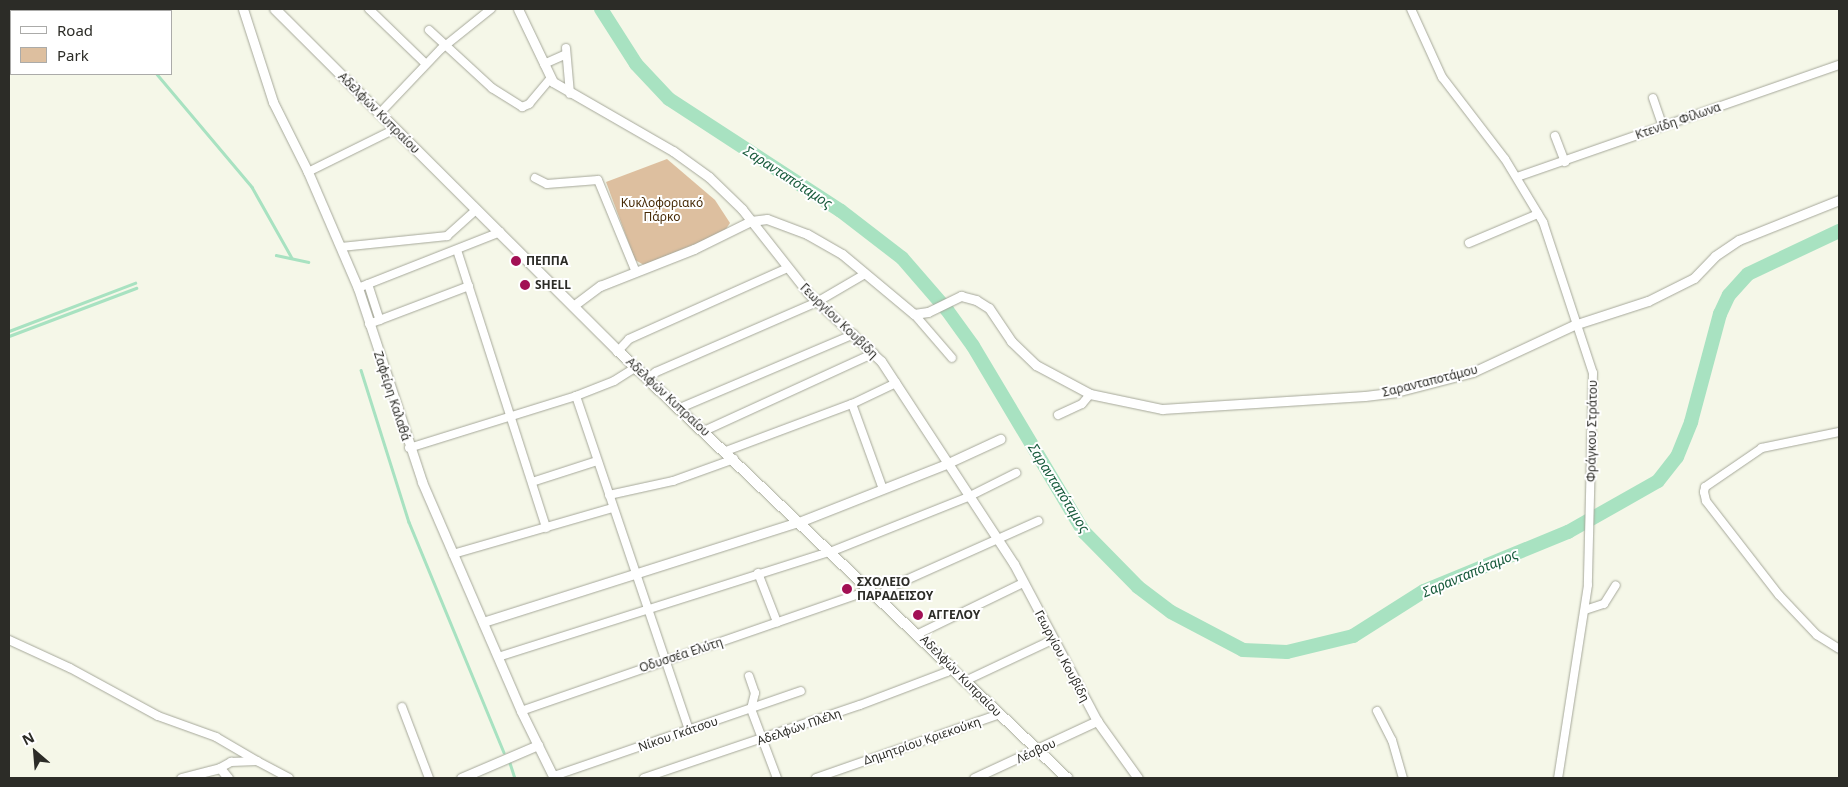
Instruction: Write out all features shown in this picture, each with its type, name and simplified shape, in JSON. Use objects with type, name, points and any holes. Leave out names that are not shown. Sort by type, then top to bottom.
[{"type":"main road","name":"Αδελφών Κυπραίου","points":[[275,9],[378,114],[477,209],[618,351],[730,455],[1067,778]]},
{"type":"street","name":"Ζαφείρη Καλαθά","points":[[243,9],[273,102],[308,172],[342,247],[358,288],[409,448],[521,711],[554,777]]},
{"type":"street","points":[[372,9],[426,64]]},
{"type":"street","points":[[378,114],[446,45],[491,9]]},
{"type":"street","name":"Γεωργίου Κουβίδη","points":[[518,9],[551,78],[570,94],[679,156],[709,177],[751,221],[817,302],[874,353],[896,383],[946,464],[998,541],[1023,583],[1097,721],[1138,778]]},
{"type":"street","name":"Φράγκου Στράτου","points":[[1411,9],[1442,77],[1517,177],[1548,233],[1593,373],[1591,534],[1585,610],[1558,778]]},
{"type":"street","points":[[429,30],[492,88],[522,107],[529,104],[551,78]]},
{"type":"street","points":[[544,64],[566,51],[570,94]]},
{"type":"street","name":"Κτενίδη Φίλωνα","points":[[1517,177],[1565,162],[1662,124],[1839,65]]},
{"type":"street","points":[[1653,98],[1662,124]]},
{"type":"street","points":[[308,172],[395,129]]},
{"type":"street","points":[[1555,136],[1565,162]]},
{"type":"street","points":[[535,178],[546,184],[598,180],[636,272]]},
{"type":"street","name":"Σαρανταποτάμου","points":[[914,314],[932,310],[961,296],[985,304],[1008,337],[1036,365],[1090,394],[1162,409],[1384,394],[1473,372],[1579,325],[1662,295],[1694,278],[1716,256],[1739,240],[1839,200]]},
{"type":"street","points":[[342,247],[447,236],[477,209]]},
{"type":"street","points":[[1469,243],[1538,214]]},
{"type":"street","points":[[573,306],[600,286],[694,249],[751,221],[775,221],[807,234],[842,254],[914,314],[952,358]]},
{"type":"street","points":[[358,288],[500,232]]},
{"type":"street","points":[[457,250],[546,528]]},
{"type":"street","points":[[618,351],[630,339],[788,268]]},
{"type":"street","points":[[648,378],[656,372],[817,302],[865,274]]},
{"type":"street","points":[[368,284],[380,320]]},
{"type":"street","points":[[369,324],[469,286]]},
{"type":"street","points":[[680,408],[785,366],[854,334]]},
{"type":"street","points":[[704,431],[874,353]]},
{"type":"street","points":[[409,448],[576,396],[614,381],[636,366]]},
{"type":"street","points":[[609,495],[673,480],[852,404],[896,383]]},
{"type":"street","points":[[1058,415],[1082,404],[1090,394]]},
{"type":"street","points":[[576,396],[634,573],[690,729]]},
{"type":"street","points":[[852,404],[882,489]]},
{"type":"street","points":[[1839,432],[1762,448],[1705,487],[1704,492],[1706,501],[1779,595],[1818,635],[1839,649]]},
{"type":"street","points":[[483,622],[799,522],[946,464],[1000,439]]},
{"type":"street","points":[[532,482],[597,461]]},
{"type":"street","points":[[498,657],[647,608],[830,552],[968,497],[1016,473]]},
{"type":"street","points":[[453,554],[612,508]]},
{"type":"street","points":[[880,598],[886,589],[1038,522]]},
{"type":"street","points":[[758,573],[777,622]]},
{"type":"street","points":[[918,634],[1023,583]]},
{"type":"street","points":[[1585,610],[1604,604],[1616,585]]},
{"type":"street","name":"Οδυσσέα Ελύτη","points":[[521,711],[664,660],[673,660],[870,590]]},
{"type":"street","points":[[9,640],[70,668],[158,716],[216,738],[289,778]]},
{"type":"street","points":[[965,681],[1052,640]]},
{"type":"street","name":"Αδελφών Πλέλη","points":[[644,778],[764,739],[912,686],[951,668]]},
{"type":"street","points":[[749,676],[755,693],[751,709],[764,739],[777,778]]},
{"type":"street","name":"Νίκου Γκάτσου","points":[[554,777],[802,691]]},
{"type":"street","points":[[402,707],[429,778]]},
{"type":"street","points":[[1377,710],[1392,740],[1403,778]]},
{"type":"street","name":"Δημητρίου Κριεκούκη","points":[[816,778],[1000,714]]},
{"type":"street","name":"Λέσβου","points":[[974,778],[1038,751],[1097,721]]},
{"type":"street","points":[[461,778],[538,745]]},
{"type":"street","points":[[181,778],[220,768],[241,760],[257,761]]},
{"type":"street","points":[[220,768],[228,778]]},
{"type":"green space","name":"Κυκλοφοριακό Πάρκο","points":[[667,159],[715,200],[730,223],[724,232],[644,265],[635,260],[606,182]]},
{"type":"waterway","name":"Σαρανταπόταμος","points":[[601,9],[636,64],[669,99],[841,211],[902,258],[947,310],[973,346],[1084,532],[1138,587],[1171,612],[1243,650],[1287,652],[1353,636],[1424,591],[1568,532],[1658,481],[1677,457],[1691,422],[1720,314],[1729,295],[1748,274],[1839,231]]},
{"type":"waterway","points":[[158,75],[252,187],[292,258]]},
{"type":"waterway","points":[[276,255],[308,262]]},
{"type":"waterway","points":[[9,331],[135,283]]},
{"type":"waterway","points":[[9,336],[136,288]]},
{"type":"waterway","points":[[361,370],[409,522],[504,752]]},
{"type":"waterway","points":[[510,763],[515,778]]},
{"type":"place","name":"ΠΕΠΠΑ","points":[[516,261]]},
{"type":"place","name":"SHELL","points":[[525,285]]},
{"type":"place","name":"ΣΧΟΛΕΙΟ ΠΑΡΑΔΕΙΣΟΥ","points":[[847,589]]},
{"type":"place","name":"ΑΓΓΕΛΟΥ","points":[[918,615]]}]
